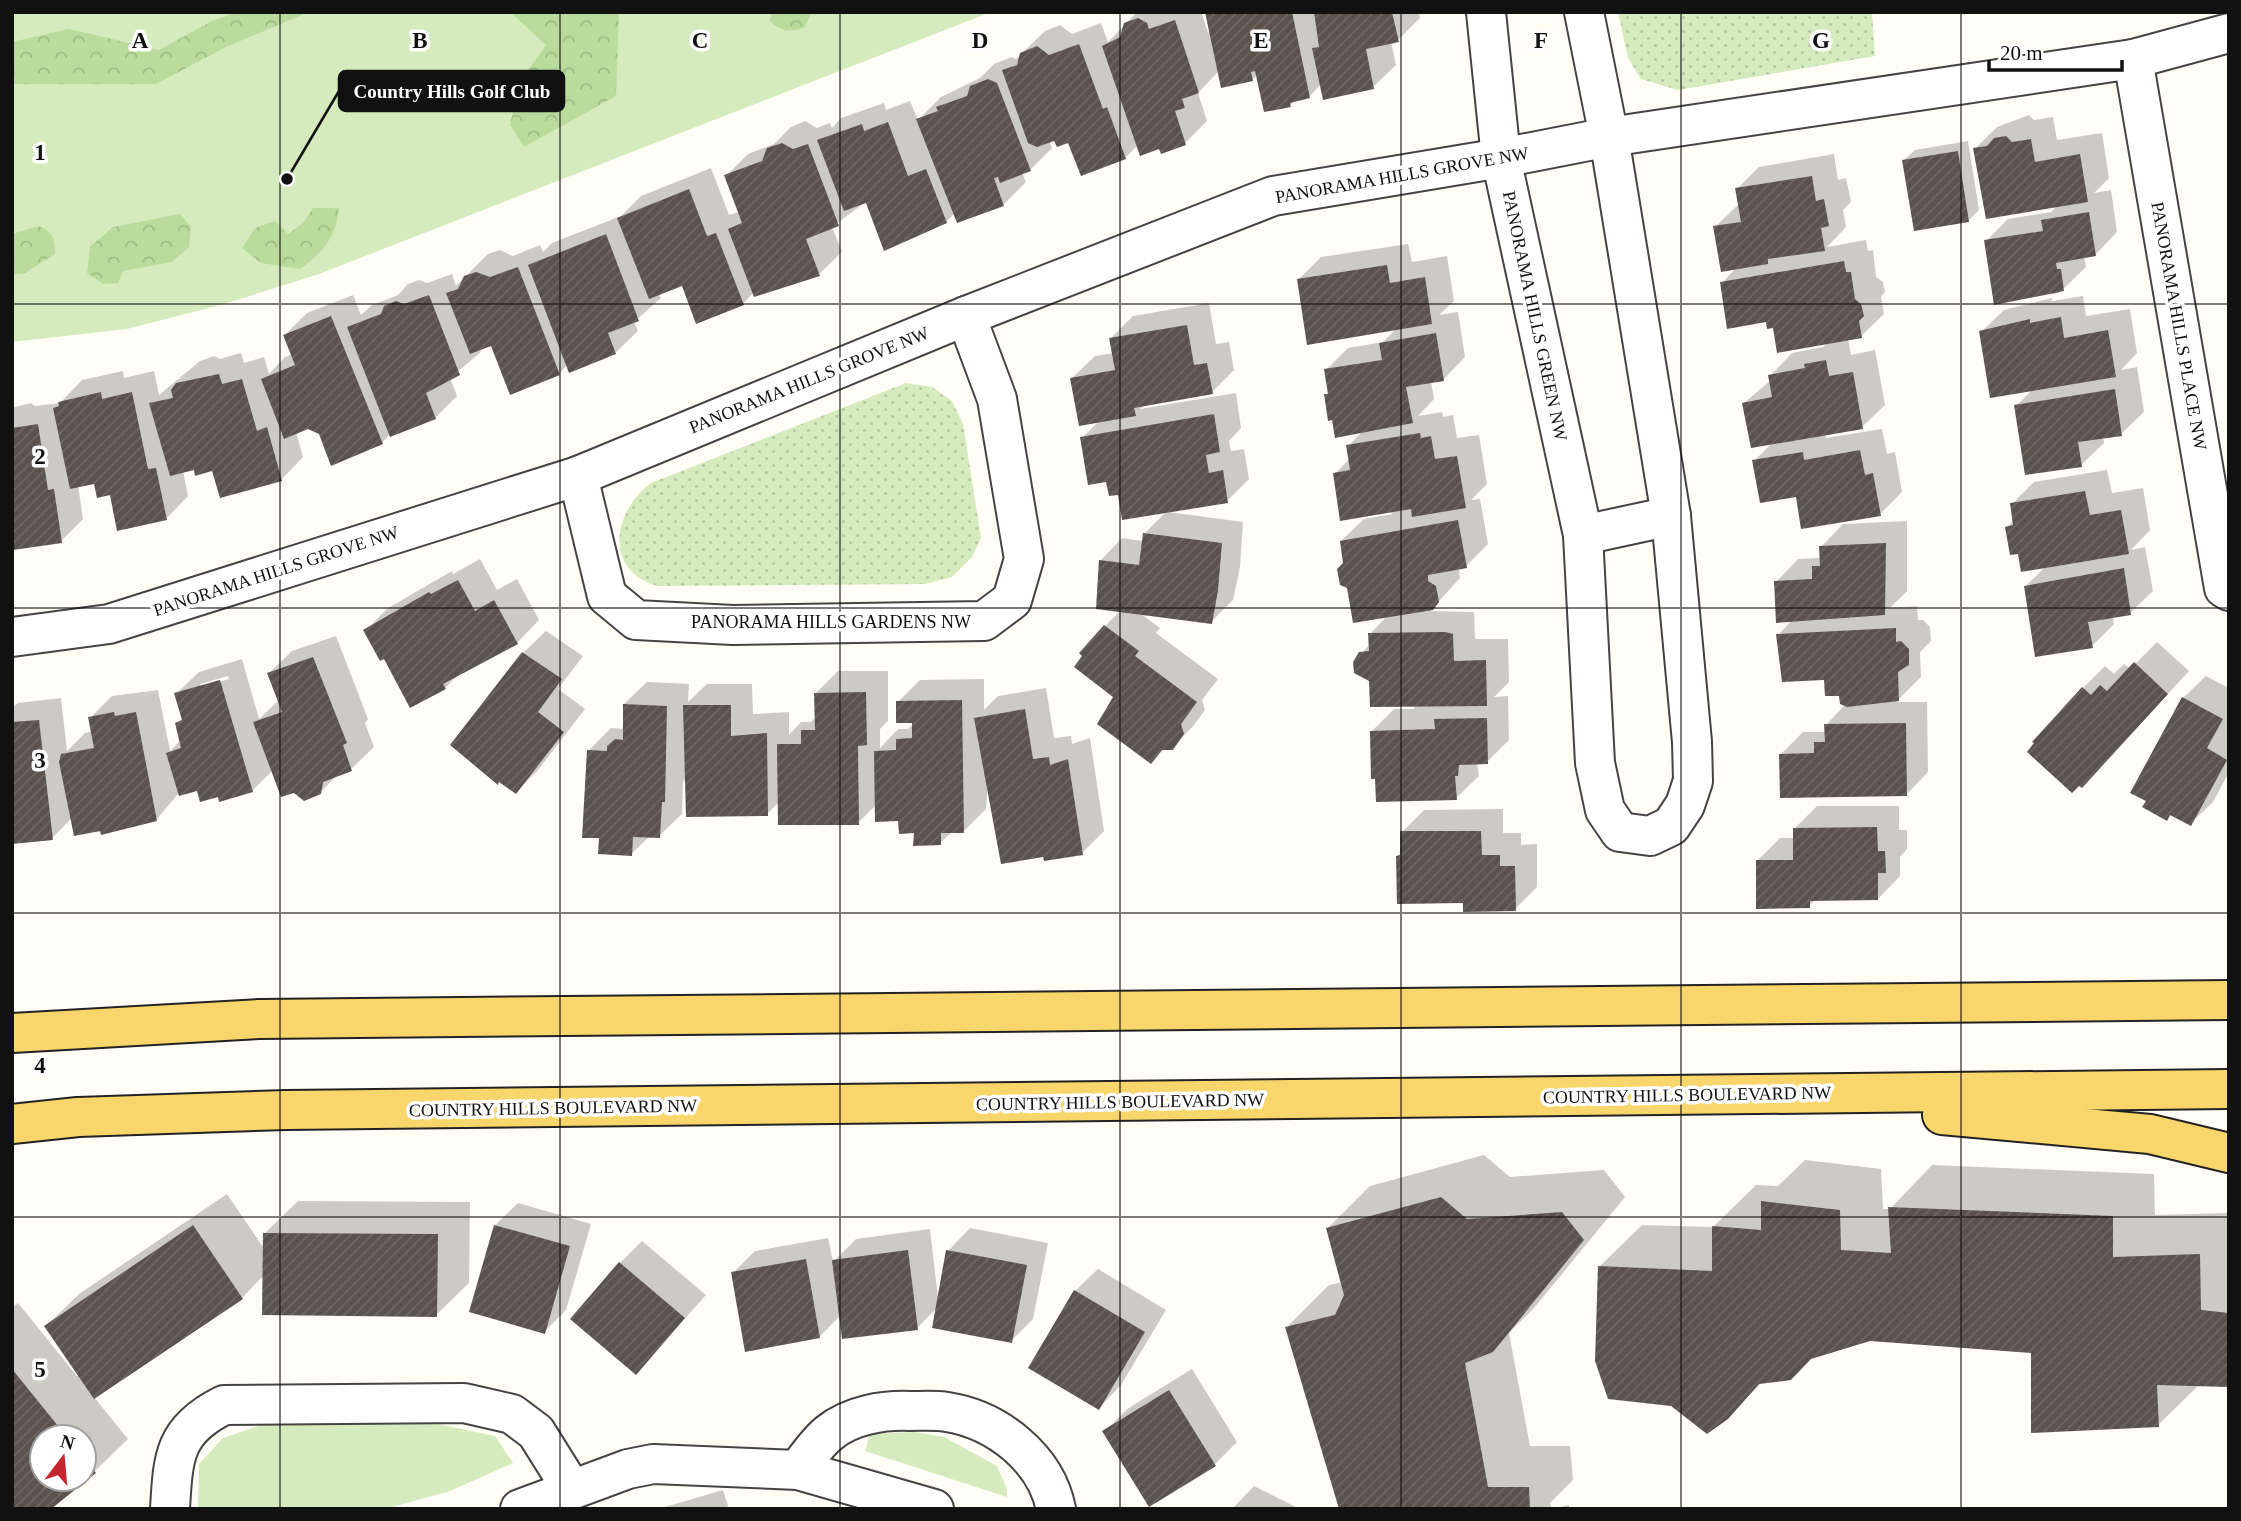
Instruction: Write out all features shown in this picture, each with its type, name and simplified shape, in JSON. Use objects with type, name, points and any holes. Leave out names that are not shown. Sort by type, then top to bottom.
[{"type":"main road","points":[[12,1033],[259,1019],[2229,1000]]},
{"type":"main road","name":"COUNTRY HILLS BOULEVARD NW","points":[[12,1124],[78,1117],[286,1110],[2229,1089]]},
{"type":"main road","points":[[1714,1095],[2150,1134],[2229,1153]]},
{"type":"street","name":"PANORAMA HILLS GREEN NW","points":[[1486,12],[1501,158],[1583,535],[1595,763],[1605,810],[1620,832],[1650,836],[1671,826],[1685,805],[1693,782],[1671,516],[1609,137],[1584,12]]},
{"type":"street","points":[[1609,137],[2133,59],[2229,33]]},
{"type":"street","name":"PANORAMA HILLS PLACE NW","points":[[2133,59],[2224,588],[2229,591]]},
{"type":"street","name":"PANORAMA HILLS GROVE NW","points":[[12,637],[109,624],[578,475],[965,316],[1273,196],[1609,137]]},
{"type":"street","name":"PANORAMA HILLS GARDENS NW","points":[[578,475],[607,596],[636,620],[733,625],[984,621],[1012,600],[1024,559],[997,399],[965,316]]},
{"type":"street","points":[[1583,535],[1671,516]]},
{"type":"street","points":[[170,1509],[179,1444],[198,1418],[224,1405],[464,1402],[512,1414],[536,1432],[572,1488]]},
{"type":"street","points":[[798,1470],[831,1432],[856,1419],[885,1410],[947,1412],[982,1422],[1006,1437],[1033,1460],[1052,1487],[1056,1509]]},
{"type":"street","points":[[520,1509],[628,1469],[653,1464],[798,1470],[934,1509]]},
{"type":"green space","points":[[12,12],[991,12],[319,274],[224,304],[127,329],[12,342]]},
{"type":"green space","points":[[238,12],[309,12],[226,47],[156,84],[12,84],[12,42],[69,29],[159,50],[212,21]]},
{"type":"green space","points":[[510,12],[619,12],[616,96],[524,147],[510,125],[520,81],[546,45]]},
{"type":"green space","points":[[772,12],[812,12],[804,28],[790,30],[782,29],[770,21]]},
{"type":"green space","points":[[1618,12],[1872,12],[1875,56],[1678,90],[1641,79],[1628,58]]},
{"type":"green space","points":[[313,208],[339,208],[335,228],[327,243],[300,269],[261,263],[242,248],[255,228],[275,221],[288,234],[303,223]]},
{"type":"green space","points":[[180,214],[191,227],[189,247],[172,262],[123,271],[118,283],[103,284],[87,273],[90,247],[113,227]]},
{"type":"green space","points":[[39,226],[52,237],[55,254],[25,273],[12,275],[12,234]]},
{"type":"green space","points":[[906,383],[932,387],[952,401],[963,424],[981,538],[972,557],[952,577],[925,584],[657,586],[640,578],[628,567],[621,554],[622,524],[628,509],[651,483]]},
{"type":"green space","points":[[433,1423],[495,1436],[513,1463],[450,1491],[385,1509],[198,1509],[199,1464],[223,1438],[264,1424]]},
{"type":"green space","points":[[915,1432],[944,1437],[997,1466],[1007,1489],[1007,1497],[865,1451],[870,1434]]},
{"type":"building","points":[[1205,12],[1292,12],[1310,98],[1290,103],[1291,107],[1264,112],[1255,71],[1251,72],[1253,81],[1221,88]]},
{"type":"building","points":[[1314,12],[1392,12],[1399,42],[1366,49],[1374,89],[1323,100],[1312,48],[1319,47]]},
{"type":"building","points":[[1138,18],[1147,23],[1149,29],[1175,20],[1199,93],[1182,99],[1185,108],[1175,111],[1186,145],[1161,154],[1159,149],[1140,156],[1102,46],[1120,37],[1124,23]]},
{"type":"building","points":[[1079,44],[1103,109],[1107,107],[1126,159],[1081,176],[1068,143],[1057,147],[1054,141],[1037,147],[1028,143],[1002,70],[1017,65],[1020,53],[1037,46],[1049,55]]},
{"type":"building","points":[[988,79],[997,83],[1031,171],[1000,183],[998,177],[994,178],[1004,206],[957,223],[916,119],[938,111],[936,107],[967,96],[970,86]]},
{"type":"building","points":[[888,122],[908,176],[926,169],[947,223],[884,251],[866,203],[844,211],[817,140],[862,124],[864,131]]},
{"type":"building","points":[[2006,136],[2012,142],[2031,139],[2035,162],[2080,154],[2088,202],[1986,219],[1973,148],[1987,146],[1994,138]]},
{"type":"building","points":[[782,143],[793,149],[808,144],[839,226],[806,239],[820,276],[754,297],[728,229],[742,223],[724,175],[762,161],[767,148]]},
{"type":"building","points":[[1958,151],[1969,222],[1914,231],[1902,160]]},
{"type":"building","points":[[1812,176],[1816,201],[1824,199],[1829,226],[1821,228],[1825,251],[1768,259],[1768,264],[1721,272],[1713,226],[1741,222],[1735,188]]},
{"type":"building","points":[[689,189],[707,236],[716,233],[744,305],[696,324],[682,286],[649,299],[617,218]]},
{"type":"building","points":[[2089,212],[2096,256],[2056,263],[2057,269],[2061,269],[2064,291],[1994,305],[1984,240],[2043,231],[2041,220]]},
{"type":"building","points":[[606,234],[639,321],[608,333],[616,354],[569,373],[528,265]]},
{"type":"building","points":[[1844,261],[1846,272],[1851,272],[1855,299],[1861,304],[1864,316],[1859,321],[1862,338],[1777,353],[1773,328],[1767,329],[1766,322],[1727,329],[1720,282]]},
{"type":"building","points":[[1387,265],[1390,283],[1425,277],[1432,324],[1307,345],[1297,279]]},
{"type":"building","points":[[518,267],[560,375],[510,395],[491,346],[470,354],[446,293],[458,289],[464,276],[476,272],[490,277]]},
{"type":"building","points":[[429,295],[460,375],[426,393],[436,419],[390,437],[347,327],[381,314],[384,306],[396,301],[404,304]]},
{"type":"building","points":[[331,316],[383,444],[331,466],[319,434],[308,429],[284,439],[261,379],[295,365],[283,335]]},
{"type":"building","points":[[2061,317],[2064,338],[2108,330],[2116,377],[1990,398],[1979,331],[2030,319],[2030,323]]},
{"type":"building","points":[[1187,325],[1194,365],[1207,363],[1213,394],[1134,408],[1136,416],[1079,426],[1070,378],[1115,370],[1109,338]]},
{"type":"building","points":[[1436,333],[1444,381],[1406,387],[1413,423],[1335,438],[1332,420],[1328,421],[1324,369],[1382,360],[1379,343]]},
{"type":"building","points":[[1826,360],[1829,376],[1853,372],[1863,429],[1751,448],[1742,403],[1772,397],[1768,375],[1805,368],[1804,364]]},
{"type":"building","points":[[219,374],[222,384],[242,379],[257,431],[267,427],[282,481],[220,498],[212,471],[195,476],[194,470],[170,476],[149,403],[173,398],[171,390],[176,383]]},
{"type":"building","points":[[2115,389],[2122,436],[2078,442],[2082,467],[2025,475],[2014,405]]},
{"type":"building","points":[[101,392],[102,399],[132,392],[148,469],[156,468],[167,520],[117,531],[110,495],[97,498],[94,484],[70,489],[53,408],[59,406],[58,402]]},
{"type":"building","points":[[1214,414],[1220,452],[1206,455],[1209,473],[1223,470],[1228,503],[1122,520],[1118,495],[1109,496],[1106,482],[1088,485],[1080,437]]},
{"type":"building","points":[[38,424],[48,490],[54,489],[62,543],[13,550],[12,428]]},
{"type":"building","points":[[1420,433],[1421,438],[1431,436],[1435,459],[1457,456],[1466,508],[1412,517],[1411,509],[1340,521],[1333,473],[1350,470],[1346,445]]},
{"type":"building","points":[[1860,450],[1865,475],[1873,473],[1881,516],[1801,529],[1796,497],[1760,503],[1752,460],[1803,452],[1804,460]]},
{"type":"building","points":[[2085,491],[2090,515],[2121,510],[2129,554],[2021,572],[2018,554],[2010,555],[2005,527],[2013,525],[2010,503]]},
{"type":"building","points":[[1458,520],[1467,568],[1428,575],[1428,581],[1436,586],[1439,602],[1433,610],[1353,623],[1347,588],[1340,585],[1337,569],[1343,563],[1340,541]]},
{"type":"building","points":[[1143,533],[1222,543],[1212,624],[1096,609],[1099,560],[1139,565]]},
{"type":"building","points":[[1886,543],[1885,615],[1776,623],[1774,581],[1812,579],[1812,566],[1820,566],[1819,546]]},
{"type":"building","points":[[2124,568],[2131,615],[2088,622],[2093,648],[2035,657],[2024,586]]},
{"type":"building","points":[[458,580],[475,611],[494,600],[518,644],[443,684],[446,689],[410,708],[384,659],[380,661],[363,630],[429,592],[431,594]]},
{"type":"building","points":[[1104,625],[1139,651],[1135,656],[1197,702],[1181,724],[1184,734],[1173,750],[1162,750],[1151,764],[1097,724],[1113,697],[1074,667],[1082,656],[1079,653]]},
{"type":"building","points":[[1896,628],[1896,642],[1901,641],[1909,649],[1909,665],[1898,672],[1899,701],[1847,707],[1840,704],[1839,696],[1825,696],[1824,680],[1782,682],[1776,634]]},
{"type":"building","points":[[1368,633],[1453,634],[1454,661],[1486,660],[1487,706],[1370,707],[1369,681],[1354,673],[1353,662],[1359,652],[1369,651]]},
{"type":"building","points":[[522,652],[562,679],[538,712],[564,732],[516,794],[499,782],[498,785],[450,745]]},
{"type":"building","points":[[313,657],[347,743],[343,745],[352,771],[323,782],[321,794],[304,801],[294,793],[281,797],[253,722],[282,712],[267,673]]},
{"type":"building","points":[[2134,662],[2168,694],[2082,788],[2079,786],[2072,793],[2027,752],[2034,743],[2032,742],[2082,687],[2091,695],[2100,685],[2107,691]]},
{"type":"building","points":[[220,680],[253,792],[219,802],[218,797],[200,802],[197,791],[179,796],[166,753],[181,748],[175,723],[182,720],[174,693]]},
{"type":"building","points":[[866,692],[867,745],[858,746],[859,825],[778,825],[777,744],[801,744],[801,730],[815,730],[814,693]]},
{"type":"building","points":[[2182,697],[2223,719],[2207,748],[2227,760],[2191,826],[2170,815],[2167,821],[2142,807],[2146,801],[2130,793]]},
{"type":"building","points":[[962,700],[964,833],[941,833],[941,845],[913,846],[914,833],[899,834],[898,821],[875,822],[874,751],[896,750],[896,739],[912,738],[912,723],[896,723],[896,701]]},
{"type":"building","points":[[623,704],[667,706],[665,802],[662,802],[660,838],[633,837],[632,856],[598,854],[599,838],[582,838],[587,750],[607,751],[607,746],[615,739],[623,740]]},
{"type":"building","points":[[683,705],[731,705],[731,736],[767,733],[768,816],[686,817]]},
{"type":"building","points":[[1025,709],[1033,759],[1049,757],[1050,765],[1068,759],[1083,855],[1044,861],[1043,857],[1001,864],[974,718]]},
{"type":"building","points":[[114,712],[115,716],[136,712],[157,821],[101,835],[100,831],[74,836],[59,762],[61,754],[94,748],[88,717]]},
{"type":"building","points":[[1487,718],[1488,764],[1459,765],[1458,776],[1455,776],[1457,800],[1376,802],[1375,779],[1371,779],[1370,731],[1435,729],[1434,719]]},
{"type":"building","points":[[39,720],[53,840],[12,844],[12,722]]},
{"type":"building","points":[[1906,723],[1907,796],[1780,798],[1779,754],[1814,753],[1814,742],[1825,742],[1824,724]]},
{"type":"building","points":[[1877,827],[1878,851],[1885,851],[1886,873],[1878,873],[1878,900],[1810,901],[1810,908],[1756,909],[1756,860],[1793,860],[1793,828]]},
{"type":"building","points":[[1400,831],[1481,831],[1482,855],[1500,855],[1500,866],[1515,866],[1516,911],[1463,912],[1463,903],[1397,904],[1396,856],[1400,855]]},
{"type":"building","points":[[1441,1197],[1467,1219],[1562,1212],[1584,1240],[1493,1352],[1465,1363],[1488,1487],[1529,1487],[1530,1509],[1339,1509],[1285,1327],[1335,1315],[1344,1295],[1326,1228]]},
{"type":"building","points":[[1761,1201],[1840,1210],[1841,1250],[1891,1253],[1888,1207],[2113,1216],[2113,1257],[2200,1254],[2201,1310],[2229,1313],[2229,1387],[2157,1385],[2159,1427],[2031,1433],[2031,1353],[1870,1341],[1811,1359],[1791,1380],[1759,1384],[1728,1419],[1707,1434],[1671,1406],[1608,1399],[1595,1361],[1598,1266],[1712,1271],[1712,1226],[1761,1230]]},
{"type":"building","points":[[193,1225],[243,1299],[94,1399],[44,1326]]},
{"type":"building","points":[[494,1225],[570,1246],[545,1334],[469,1312]]},
{"type":"building","points":[[263,1233],[438,1234],[437,1317],[262,1315]]},
{"type":"building","points":[[908,1250],[918,1330],[842,1339],[832,1260]]},
{"type":"building","points":[[946,1250],[1027,1265],[1012,1343],[932,1328]]},
{"type":"building","points":[[806,1259],[820,1338],[745,1352],[731,1272]]},
{"type":"building","points":[[619,1262],[685,1318],[636,1375],[570,1319]]},
{"type":"building","points":[[1074,1290],[1145,1332],[1099,1410],[1028,1368]]},
{"type":"building","points":[[12,1369],[56,1423],[28,1423],[28,1493],[71,1493],[51,1509],[12,1509]]},
{"type":"building","points":[[1169,1390],[1216,1466],[1149,1507],[1102,1431]]},
{"type":"place","name":"Country Hills Golf Club","points":[[287,179]]}]
